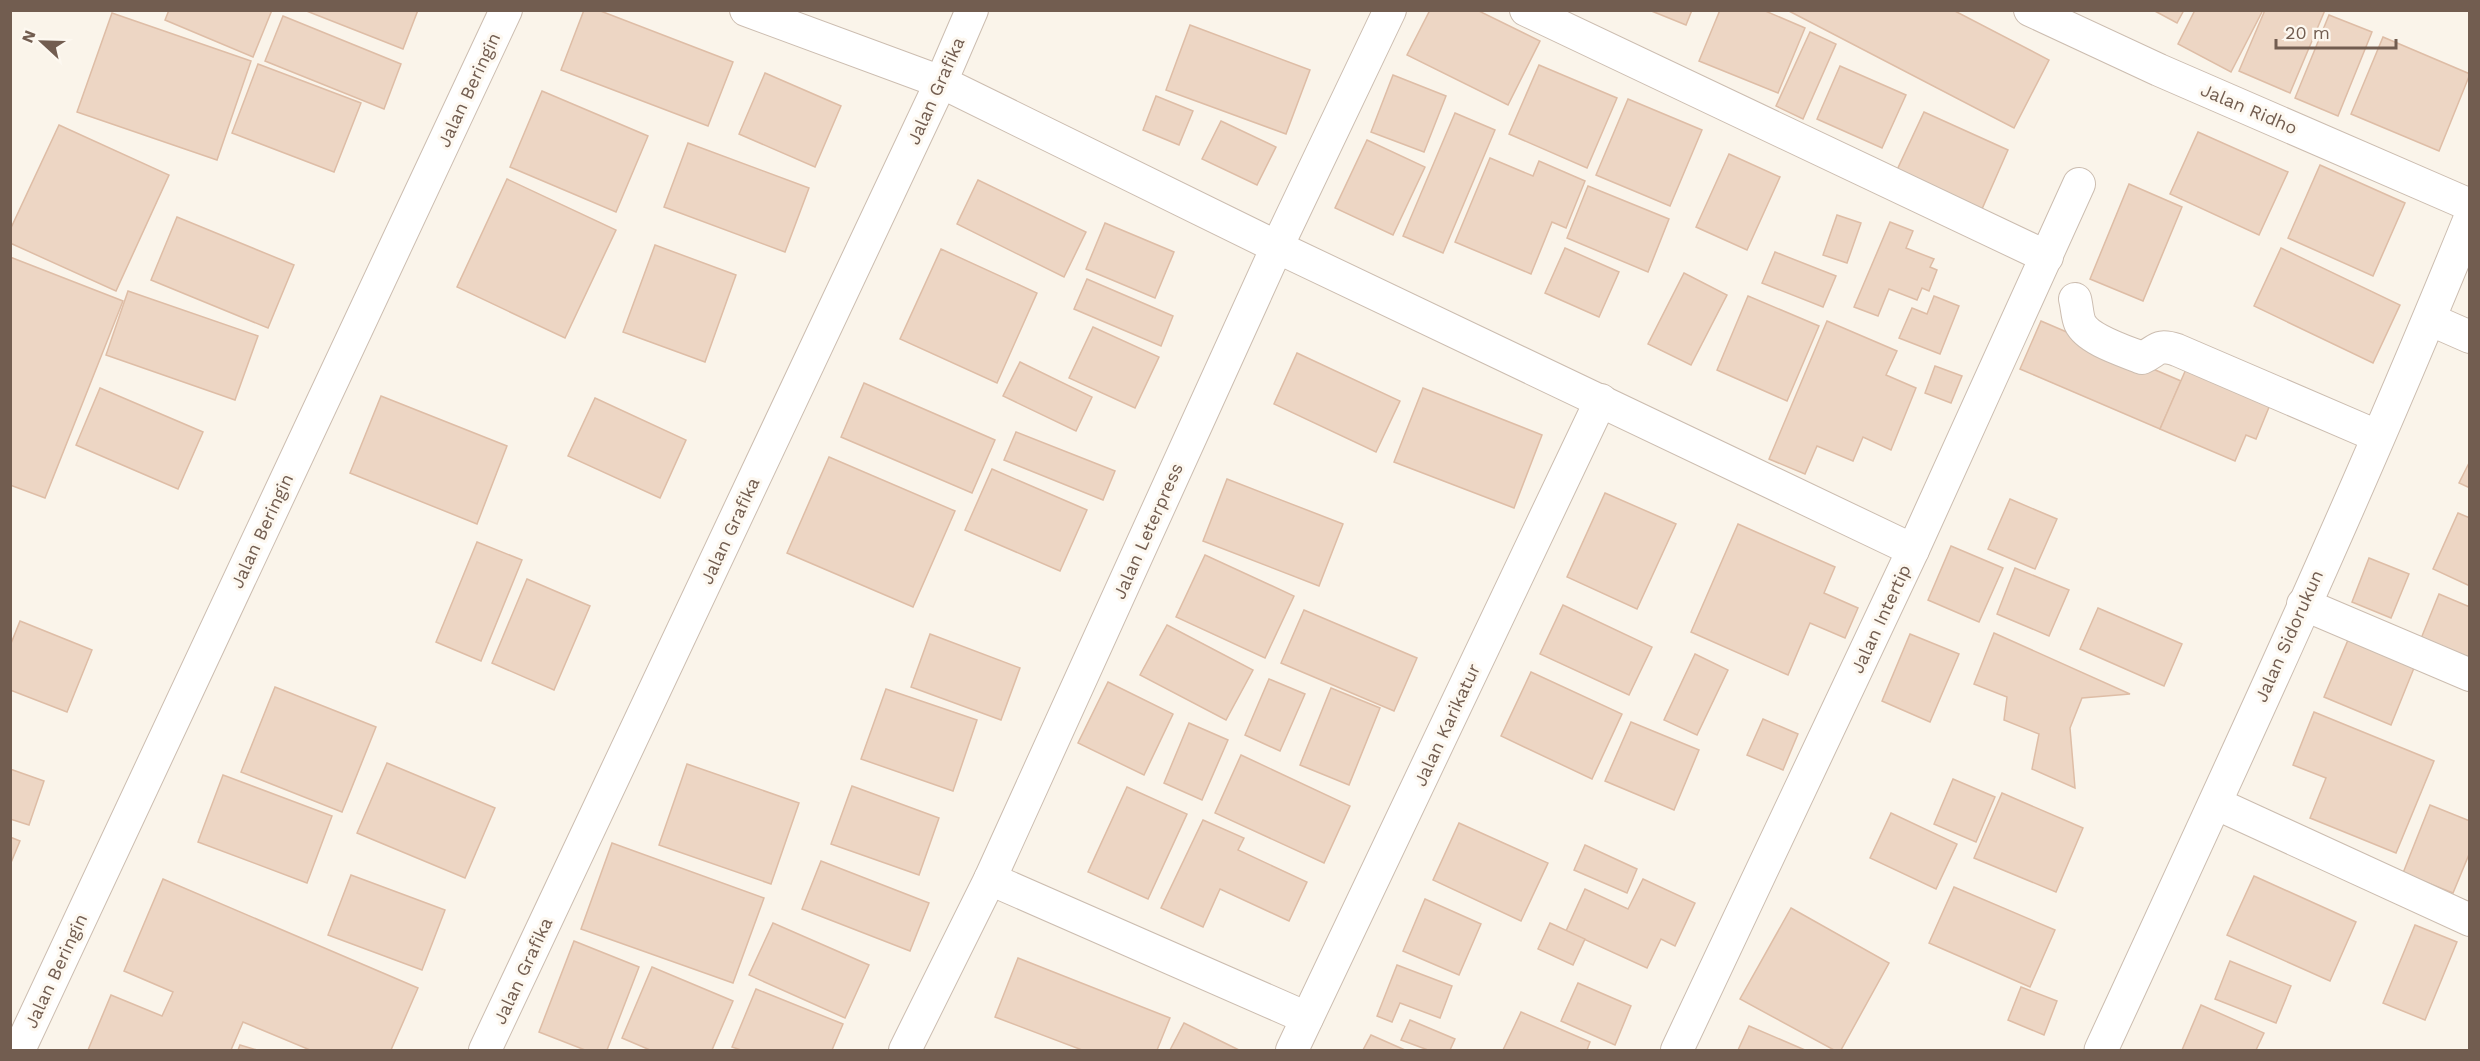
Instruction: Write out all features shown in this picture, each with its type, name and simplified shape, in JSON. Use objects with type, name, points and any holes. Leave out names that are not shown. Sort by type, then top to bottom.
[{"type":"street","name":"Jalan Beringin","points":[[19,1050],[506,10]]},
{"type":"street","points":[[746,10],[941,82],[1277,247],[1914,550]]},
{"type":"street","name":"Jalan Grafika","points":[[485,1050],[941,82],[972,10]]},
{"type":"street","name":"Jalan Leterpress","points":[[905,1050],[990,879],[1277,247],[1390,10]]},
{"type":"street","points":[[1526,10],[2047,257]]},
{"type":"street","name":"Jalan Ridho","points":[[2030,10],[2159,70],[2469,205]]},
{"type":"street","name":"Jalan Intertip","points":[[1677,1050],[1914,550],[2079,184]]},
{"type":"street","name":"Jalan Sidorukun","points":[[2102,1050],[2215,803],[2429,319],[2469,219]]},
{"type":"street","points":[[2075,299],[2080,323],[2088,332],[2108,344],[2142,358],[2157,347],[2165,346],[2377,436]]},
{"type":"street","points":[[2429,319],[2469,337]]},
{"type":"street","name":"Jalan Karikatur","points":[[1292,1050],[1601,400]]},
{"type":"street","points":[[2303,604],[2469,675]]},
{"type":"street","points":[[2215,803],[2469,920]]},
{"type":"street","points":[[990,879],[1307,1018]]},
{"type":"building","points":[[169,10],[272,10],[253,57],[165,20]]},
{"type":"building","points":[[304,10],[418,10],[403,49]]},
{"type":"building","points":[[584,10],[598,10],[733,62],[708,126],[561,70]]},
{"type":"building","points":[[1430,10],[1477,10],[1540,41],[1508,105],[1407,55]]},
{"type":"building","points":[[1649,10],[1692,10],[1686,25]]},
{"type":"building","points":[[1720,10],[1763,10],[1805,28],[1778,93],[1699,61]]},
{"type":"building","points":[[1787,10],[1953,10],[2049,60],[2014,128]]},
{"type":"building","points":[[2153,10],[2184,10],[2177,23]]},
{"type":"building","points":[[2195,10],[2263,10],[2231,72],[2178,44]]},
{"type":"building","points":[[2265,10],[2325,10],[2290,93],[2239,71]]},
{"type":"building","points":[[112,13],[251,61],[217,160],[77,112]]},
{"type":"building","points":[[2329,15],[2372,32],[2338,116],[2295,98]]},
{"type":"building","points":[[283,16],[401,64],[384,109],[265,61]]},
{"type":"building","points":[[1190,25],[1310,70],[1286,134],[1166,90]]},
{"type":"building","points":[[1810,32],[1836,44],[1803,119],[1776,106]]},
{"type":"building","points":[[2383,37],[2470,74],[2439,151],[2351,114]]},
{"type":"building","points":[[258,64],[361,103],[334,172],[232,133]]},
{"type":"building","points":[[1539,65],[1617,98],[1587,168],[1509,134]]},
{"type":"building","points":[[1840,66],[1906,95],[1882,148],[1817,119]]},
{"type":"building","points":[[765,73],[841,106],[815,167],[739,134]]},
{"type":"building","points":[[1393,75],[1446,96],[1424,152],[1371,132]]},
{"type":"building","points":[[542,91],[648,136],[616,212],[510,167]]},
{"type":"building","points":[[1156,96],[1193,111],[1179,145],[1143,130]]},
{"type":"building","points":[[1628,99],[1702,130],[1670,206],[1596,175]]},
{"type":"building","points":[[1924,112],[2008,150],[1982,209],[1897,170]]},
{"type":"building","points":[[1455,113],[1495,130],[1443,253],[1403,236]]},
{"type":"building","points":[[1221,121],[1276,147],[1257,185],[1202,159]]},
{"type":"building","points":[[59,125],[169,175],[116,291],[10,243],[10,230]]},
{"type":"building","points":[[2198,132],[2288,172],[2259,235],[2170,194]]},
{"type":"building","points":[[1367,140],[1425,167],[1393,235],[1335,208]]},
{"type":"building","points":[[688,143],[809,188],[785,252],[664,207]]},
{"type":"building","points":[[1729,154],[1780,177],[1747,250],[1696,227]]},
{"type":"building","points":[[1490,158],[1533,176],[1539,161],[1585,181],[1566,228],[1552,222],[1531,274],[1455,242]]},
{"type":"building","points":[[2320,165],[2405,203],[2373,276],[2288,238]]},
{"type":"building","points":[[507,179],[616,230],[565,338],[457,287]]},
{"type":"building","points":[[978,180],[1086,232],[1064,277],[957,224]]},
{"type":"building","points":[[2129,184],[2182,207],[2143,301],[2090,279]]},
{"type":"building","points":[[1588,186],[1669,219],[1648,272],[1567,238]]},
{"type":"building","points":[[1837,215],[1861,223],[1847,263],[1823,255]]},
{"type":"building","points":[[177,217],[294,265],[268,328],[151,280]]},
{"type":"building","points":[[1890,222],[1913,231],[1906,248],[1934,259],[1930,267],[1937,270],[1929,291],[1922,288],[1917,300],[1889,289],[1878,316],[1854,307]]},
{"type":"building","points":[[1105,223],[1174,252],[1155,298],[1086,269]]},
{"type":"building","points":[[655,245],[736,275],[705,362],[623,332]]},
{"type":"building","points":[[1565,248],[1619,272],[1599,317],[1545,293]]},
{"type":"building","points":[[2281,248],[2400,305],[2373,363],[2254,306]]},
{"type":"building","points":[[941,249],[1037,293],[997,383],[900,339]]},
{"type":"building","points":[[1775,252],[1836,276],[1823,307],[1762,283]]},
{"type":"building","points":[[10,257],[123,301],[45,498],[10,485]]},
{"type":"building","points":[[1684,273],[1727,295],[1691,365],[1648,344]]},
{"type":"building","points":[[1087,279],[1173,316],[1161,346],[1074,309]]},
{"type":"building","points":[[128,291],[258,336],[235,400],[106,355]]},
{"type":"building","points":[[1748,296],[1819,326],[1787,401],[1717,370]]},
{"type":"building","points":[[1934,296],[1959,306],[1940,354],[1899,338],[1912,308],[1927,314]]},
{"type":"building","points":[[1827,321],[1897,351],[1886,375],[1916,388],[1891,450],[1863,437],[1853,461],[1817,446],[1805,474],[1769,459]]},
{"type":"building","points":[[2041,321],[2181,381],[2160,429],[2020,369]]},
{"type":"building","points":[[1093,327],[1159,357],[1135,408],[1069,378]]},
{"type":"building","points":[[1297,353],[1400,401],[1376,452],[1274,404]]},
{"type":"building","points":[[2190,360],[2274,395],[2256,439],[2246,435],[2235,461],[2160,429]]},
{"type":"building","points":[[1020,362],[1092,397],[1076,431],[1003,396]]},
{"type":"building","points":[[1935,366],[1962,376],[1951,403],[1925,393]]},
{"type":"building","points":[[864,383],[995,440],[972,493],[841,437]]},
{"type":"building","points":[[100,388],[203,432],[178,489],[76,445]]},
{"type":"building","points":[[1423,388],[1542,435],[1514,508],[1394,462]]},
{"type":"building","points":[[381,396],[507,446],[477,524],[350,473]]},
{"type":"building","points":[[595,398],[686,440],[660,498],[568,456]]},
{"type":"building","points":[[1016,432],[1115,471],[1103,500],[1004,460]]},
{"type":"building","points":[[829,457],[955,511],[913,607],[787,553]]},
{"type":"building","points":[[2470,461],[2470,488],[2459,483]]},
{"type":"building","points":[[992,469],[1087,510],[1060,571],[965,530]]},
{"type":"building","points":[[1227,479],[1343,524],[1319,586],[1203,541]]},
{"type":"building","points":[[1605,493],[1676,524],[1637,609],[1567,577]]},
{"type":"building","points":[[2010,499],[2057,519],[2035,569],[1988,549]]},
{"type":"building","points":[[2458,513],[2470,518],[2470,586],[2433,569]]},
{"type":"building","points":[[1738,524],[1835,567],[1824,593],[1858,608],[1845,638],[1810,623],[1788,675],[1691,632]]},
{"type":"building","points":[[477,542],[522,560],[481,661],[436,642]]},
{"type":"building","points":[[1951,546],[2003,568],[1979,622],[1928,600]]},
{"type":"building","points":[[1205,555],[1294,596],[1265,658],[1176,617]]},
{"type":"building","points":[[2369,558],[2409,574],[2391,618],[2352,602]]},
{"type":"building","points":[[2015,568],[2069,590],[2049,636],[1997,614]]},
{"type":"building","points":[[527,579],[590,606],[554,690],[492,663]]},
{"type":"building","points":[[2439,594],[2470,607],[2470,653],[2467,660],[2420,641]]},
{"type":"building","points":[[1563,605],[1652,647],[1629,695],[1540,654]]},
{"type":"building","points":[[2098,608],[2182,644],[2164,686],[2080,649]]},
{"type":"building","points":[[1304,610],[1417,658],[1394,711],[1281,663]]},
{"type":"building","points":[[20,621],[92,650],[67,712],[10,690],[10,646]]},
{"type":"building","points":[[1167,625],[1253,670],[1226,720],[1140,675]]},
{"type":"building","points":[[1994,633],[2130,694],[2082,698],[2070,728],[2075,788],[2032,769],[2039,734],[2004,720],[2007,697],[1974,684]]},
{"type":"building","points":[[930,634],[1020,668],[1001,720],[911,687]]},
{"type":"building","points":[[1910,634],[1959,654],[1930,722],[1882,701]]},
{"type":"building","points":[[2348,640],[2414,668],[2391,725],[2324,697]]},
{"type":"building","points":[[1695,654],[1728,670],[1697,735],[1664,720]]},
{"type":"building","points":[[1531,672],[1622,714],[1592,779],[1501,736]]},
{"type":"building","points":[[1269,679],[1305,694],[1280,751],[1245,735]]},
{"type":"building","points":[[1108,682],[1173,714],[1144,775],[1078,743]]},
{"type":"building","points":[[275,687],[376,727],[342,812],[241,772]]},
{"type":"building","points":[[1331,688],[1380,708],[1349,785],[1300,765]]},
{"type":"building","points":[[886,689],[977,720],[953,791],[861,759]]},
{"type":"building","points":[[2314,712],[2434,761],[2396,853],[2310,818],[2326,778],[2293,765]]},
{"type":"building","points":[[1763,719],[1798,734],[1783,770],[1747,755]]},
{"type":"building","points":[[1631,722],[1699,750],[1674,810],[1605,781]]},
{"type":"building","points":[[1189,723],[1228,740],[1202,800],[1164,783]]},
{"type":"building","points":[[1241,755],[1350,806],[1324,863],[1215,813]]},
{"type":"building","points":[[387,763],[495,808],[465,878],[357,833]]},
{"type":"building","points":[[687,764],[799,803],[771,884],[659,845]]},
{"type":"building","points":[[10,769],[44,781],[29,825],[10,819]]},
{"type":"building","points":[[223,775],[332,816],[307,883],[198,842]]},
{"type":"building","points":[[1953,779],[1995,797],[1976,842],[1934,824]]},
{"type":"building","points":[[852,786],[939,818],[919,875],[831,844]]},
{"type":"building","points":[[1127,787],[1187,814],[1148,899],[1088,872]]},
{"type":"building","points":[[2002,793],[2083,828],[2056,892],[1974,858]]},
{"type":"building","points":[[2430,805],[2470,821],[2470,852],[2453,893],[2403,873]]},
{"type":"building","points":[[1891,813],[1957,844],[1936,889],[1870,858]]},
{"type":"building","points":[[1203,820],[1244,838],[1238,850],[1307,882],[1289,921],[1220,889],[1203,927],[1161,908]]},
{"type":"building","points":[[1459,823],[1548,863],[1521,921],[1433,880]]},
{"type":"building","points":[[10,837],[20,841],[10,865]]},
{"type":"building","points":[[612,843],[764,898],[733,983],[581,929]]},
{"type":"building","points":[[1585,845],[1637,869],[1627,893],[1574,870]]},
{"type":"building","points":[[821,861],[929,903],[910,951],[802,909]]},
{"type":"building","points":[[351,875],[445,910],[422,970],[328,935]]},
{"type":"building","points":[[2254,876],[2356,922],[2330,981],[2227,935]]},
{"type":"building","points":[[163,879],[418,988],[391,1050],[310,1050],[243,1022],[231,1050],[88,1050],[111,995],[162,1016],[173,992],[124,971]]},
{"type":"building","points":[[1643,879],[1695,903],[1675,946],[1661,939],[1647,968],[1566,931],[1585,889],[1628,909]]},
{"type":"building","points":[[1954,887],[2055,930],[2030,987],[1929,943]]},
{"type":"building","points":[[1425,899],[1481,924],[1459,975],[1403,951]]},
{"type":"building","points":[[1791,908],[1889,963],[1841,1050],[1834,1050],[1740,999]]},
{"type":"building","points":[[773,923],[869,965],[845,1018],[749,975]]},
{"type":"building","points":[[1550,923],[1585,939],[1573,965],[1538,949]]},
{"type":"building","points":[[2415,925],[2457,942],[2425,1020],[2383,1003]]},
{"type":"building","points":[[574,941],[639,967],[607,1050],[585,1050],[539,1032]]},
{"type":"building","points":[[1018,958],[1170,1018],[1157,1050],[1082,1050],[995,1017]]},
{"type":"building","points":[[2230,961],[2291,986],[2276,1023],[2215,999]]},
{"type":"building","points":[[1397,965],[1452,986],[1440,1018],[1400,1003],[1392,1022],[1377,1016]]},
{"type":"building","points":[[652,967],[733,1001],[712,1050],[650,1050],[622,1038]]},
{"type":"building","points":[[1578,983],[1631,1006],[1615,1045],[1561,1021]]},
{"type":"building","points":[[2021,987],[2057,1001],[2044,1035],[2008,1020]]},
{"type":"building","points":[[756,989],[843,1024],[832,1050],[741,1050],[732,1047]]},
{"type":"building","points":[[2201,1005],[2264,1033],[2256,1050],[2182,1050]]},
{"type":"building","points":[[1521,1012],[1590,1042],[1587,1050],[1503,1050]]},
{"type":"building","points":[[1410,1020],[1455,1039],[1450,1050],[1428,1050],[1401,1040]]},
{"type":"building","points":[[1184,1023],[1239,1050],[1170,1050]]},
{"type":"building","points":[[1749,1026],[1805,1050],[1738,1050]]},
{"type":"building","points":[[1371,1035],[1405,1050],[1363,1050]]},
{"type":"building","points":[[240,1045],[257,1050],[238,1050]]}]
